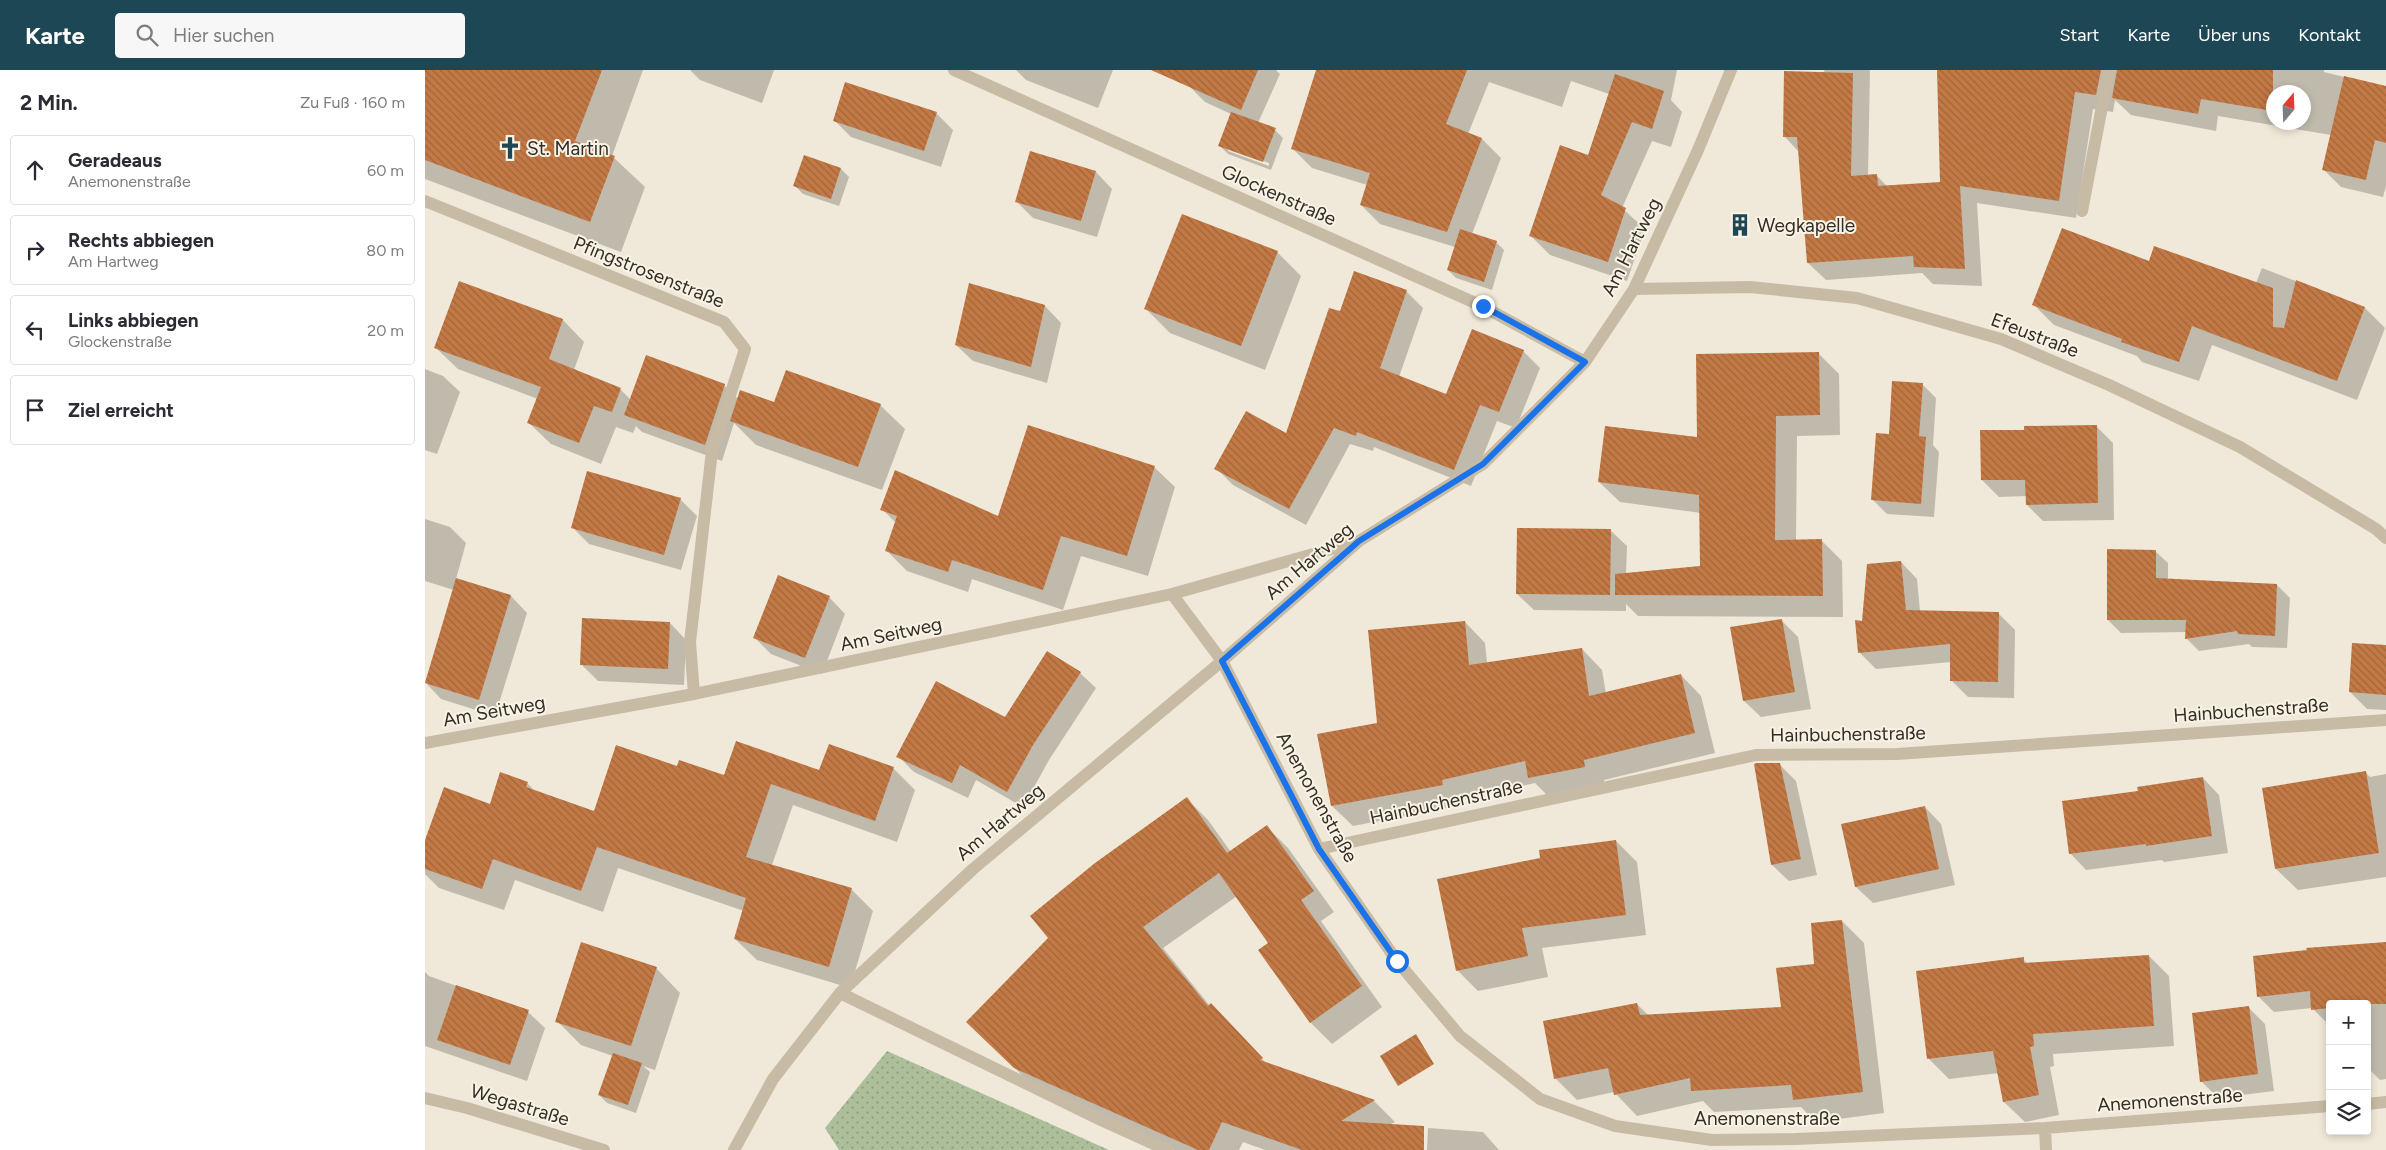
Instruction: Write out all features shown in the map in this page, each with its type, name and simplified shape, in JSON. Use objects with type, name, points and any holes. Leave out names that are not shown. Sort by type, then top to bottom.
[{"type":"street","name":"Glockenstraße","points":[[954,70],[1483,306],[1585,362]]},
{"type":"street","name":"Am Hartweg","points":[[734,1150],[773,1079],[840,993],[973,869],[1222,661],[1359,541],[1483,464],[1585,362],[1634,289],[1698,150],[1731,70]]},
{"type":"street","points":[[2083,211],[2109,70]]},
{"type":"street","name":"Pfingstrosenstraße","points":[[425,201],[724,322],[745,349],[713,451],[690,642],[693,694]]},
{"type":"street","name":"Efeustraße","points":[[1634,289],[1749,287],[1857,298],[2001,339],[2109,385],[2240,447],[2376,529],[2386,538]]},
{"type":"street","name":"Am Seitweg","points":[[425,743],[693,694],[1171,594],[1359,541]]},
{"type":"street","name":"Anemonenstraße","points":[[1171,594],[1222,661],[1319,849],[1397,961],[1460,1036],[1540,1098],[1615,1126],[1713,1145],[1796,1139],[2045,1128],[2326,1106]]},
{"type":"street","name":"Hainbuchenstraße","points":[[1319,849],[1756,755],[1897,754],[2386,720]]},
{"type":"street","points":[[840,993],[1101,1120],[1167,1150]]},
{"type":"street","name":"Wegastraße","points":[[425,1098],[467,1108],[604,1150]]},
{"type":"street","points":[[2371,1104],[2386,1102]]},
{"type":"street","points":[[2045,1128],[2046,1150]]},
{"type":"green space","points":[[887,1051],[1109,1150],[839,1150],[825,1128]]},
{"type":"building","name":"St. Martin","points":[[425,70],[602,70],[575,141],[615,156],[590,222],[425,160]]},
{"type":"building","points":[[1151,70],[1258,70],[1241,110]]},
{"type":"building","points":[[1316,70],[1467,70],[1446,124],[1482,138],[1447,232],[1360,205],[1370,173],[1291,149]]},
{"type":"building","points":[[1937,70],[2101,70],[2096,95],[2075,92],[2059,201],[1960,186],[1965,269],[1914,267],[1913,256],[1807,263],[1797,137],[1783,137],[1784,71],[1853,73],[1851,176],[1877,174],[1878,186],[1940,182]]},
{"type":"building","points":[[2117,70],[2273,70],[2273,85],[2266,85],[2266,110],[2201,99],[2198,114],[2112,98]]},
{"type":"building","points":[[1615,74],[1664,91],[1652,129],[1632,122],[1601,195],[1626,208],[1608,262],[1529,236],[1560,145],[1588,155]]},
{"type":"building","points":[[2344,76],[2386,86],[2386,143],[2375,140],[2366,180],[2322,170]]},
{"type":"building","points":[[845,82],[937,112],[924,151],[833,121]]},
{"type":"building","points":[[1231,112],[1276,128],[1263,162],[1218,146]]},
{"type":"building","points":[[1030,151],[1096,171],[1081,221],[1015,202]]},
{"type":"building","points":[[804,155],[841,168],[831,199],[793,186]]},
{"type":"building","points":[[1182,214],[1278,251],[1241,346],[1144,309]]},
{"type":"building","points":[[2062,228],[2149,261],[2154,246],[2273,288],[2273,327],[2284,328],[2296,280],[2365,307],[2337,381],[2192,326],[2179,362],[2121,342],[2122,339],[2032,305]]},
{"type":"building","points":[[1460,229],[1497,241],[1484,282],[1447,270]]},
{"type":"building","points":[[1354,271],[1407,290],[1380,368],[1446,394],[1472,329],[1524,350],[1499,412],[1480,405],[1454,470],[1357,432],[1356,436],[1334,428],[1289,509],[1214,469],[1246,411],[1286,433],[1329,308],[1340,311]]},
{"type":"building","points":[[459,281],[563,319],[549,359],[621,388],[612,412],[594,406],[579,443],[527,423],[541,387],[434,348]]},
{"type":"building","points":[[969,283],[1045,305],[1031,367],[955,345]]},
{"type":"building","points":[[1819,352],[1820,415],[1776,416],[1775,540],[1822,539],[1823,596],[1615,595],[1615,574],[1700,566],[1699,495],[1598,482],[1605,426],[1697,437],[1696,354]]},
{"type":"building","points":[[646,355],[725,384],[705,445],[624,415]]},
{"type":"building","points":[[786,370],[881,404],[858,467],[730,421],[740,390],[774,402]]},
{"type":"building","points":[[1892,381],[1923,383],[1919,436],[1926,437],[1921,504],[1871,500],[1876,433],[1889,434]]},
{"type":"building","points":[[1028,425],[1155,466],[1127,556],[1061,536],[1043,590],[952,560],[948,572],[885,551],[897,516],[880,510],[895,470],[998,516]]},
{"type":"building","points":[[2097,425],[2098,503],[2026,505],[2025,480],[1981,480],[1980,430],[2024,430],[2024,426]]},
{"type":"building","points":[[587,471],[681,498],[664,555],[571,528]]},
{"type":"building","points":[[1517,528],[1611,529],[1610,595],[1516,594]]},
{"type":"building","points":[[2107,549],[2156,550],[2156,578],[2277,584],[2275,636],[2238,634],[2237,631],[2185,639],[2186,620],[2107,620]]},
{"type":"building","points":[[1901,561],[1906,610],[1999,612],[1998,682],[1950,681],[1950,644],[1858,653],[1855,620],[1862,621],[1867,564]]},
{"type":"building","points":[[778,575],[830,596],[805,658],[753,638]]},
{"type":"building","points":[[456,578],[511,595],[479,700],[425,683]]},
{"type":"building","points":[[582,618],[670,622],[668,669],[580,665]]},
{"type":"building","points":[[1782,619],[1795,692],[1743,701],[1730,627]]},
{"type":"building","points":[[1465,621],[1469,665],[1582,648],[1589,696],[1681,674],[1695,733],[1584,760],[1585,767],[1528,778],[1525,761],[1442,780],[1443,785],[1331,806],[1317,734],[1377,723],[1368,630]]},
{"type":"building","points":[[2352,643],[2386,645],[2386,695],[2349,692]]},
{"type":"building","points":[[1047,651],[1081,672],[1033,745],[1007,792],[960,765],[952,783],[896,757],[936,681],[1005,717]]},
{"type":"building","points":[[736,741],[819,770],[829,744],[894,767],[875,821],[771,784],[746,857],[852,888],[829,967],[734,939],[746,898],[597,847],[581,891],[493,859],[482,889],[425,869],[425,840],[444,787],[490,804],[500,772],[528,782],[526,787],[594,811],[616,745],[677,766],[679,760],[724,775]]},
{"type":"building","points":[[1780,763],[1801,859],[1771,865],[1754,764]]},
{"type":"building","points":[[2366,771],[2379,853],[2275,869],[2262,788]]},
{"type":"building","points":[[2203,777],[2212,836],[2146,846],[2146,844],[2069,854],[2062,801],[2138,791],[2137,787]]},
{"type":"building","points":[[1187,797],[1227,853],[1267,825],[1314,891],[1301,900],[1362,986],[1310,1023],[1258,950],[1268,943],[1219,873],[1143,927],[1208,1006],[1211,1003],[1263,1058],[1260,1060],[1375,1100],[1341,1121],[1424,1126],[1424,1150],[1302,1150],[1222,1122],[1209,1150],[1198,1150],[1014,1068],[966,1022],[1048,938],[1030,916],[1095,863]]},
{"type":"building","points":[[1925,806],[1939,869],[1855,887],[1841,824]]},
{"type":"building","points":[[1616,840],[1626,915],[1522,928],[1528,956],[1456,971],[1437,879],[1540,858],[1539,850]]},
{"type":"building","points":[[1842,920],[1863,1092],[1793,1100],[1791,1085],[1691,1091],[1690,1078],[1614,1095],[1608,1068],[1554,1079],[1543,1021],[1637,1003],[1640,1015],[1781,1007],[1776,968],[1814,964],[1811,923]]},
{"type":"building","points":[[581,942],[657,967],[631,1046],[555,1022]]},
{"type":"building","points":[[2386,942],[2386,1004],[2371,1004],[2371,1000],[2326,1000],[2326,1008],[2311,1010],[2310,991],[2257,997],[2253,956],[2307,950],[2306,948]]},
{"type":"building","points":[[2149,955],[2154,1026],[2033,1034],[2034,1046],[2030,1047],[2039,1095],[2003,1102],[1993,1051],[1927,1059],[1916,971],[2024,957],[2024,963]]},
{"type":"building","points":[[456,985],[529,1010],[510,1065],[437,1040]]},
{"type":"building","points":[[2249,1006],[2258,1074],[2200,1082],[2192,1013]]},
{"type":"building","points":[[1416,1034],[1434,1064],[1398,1086],[1380,1056]]},
{"type":"building","points":[[613,1053],[642,1063],[628,1105],[598,1095]]},
{"type":"place","name":"St. Martin","points":[[510,148]]},
{"type":"place","name":"Wegkapelle","points":[[1740,225]]},
{"type":"route","points":[[1397,961],[1319,849],[1222,661],[1359,541],[1483,464],[1585,362],[1483,306]]}]
